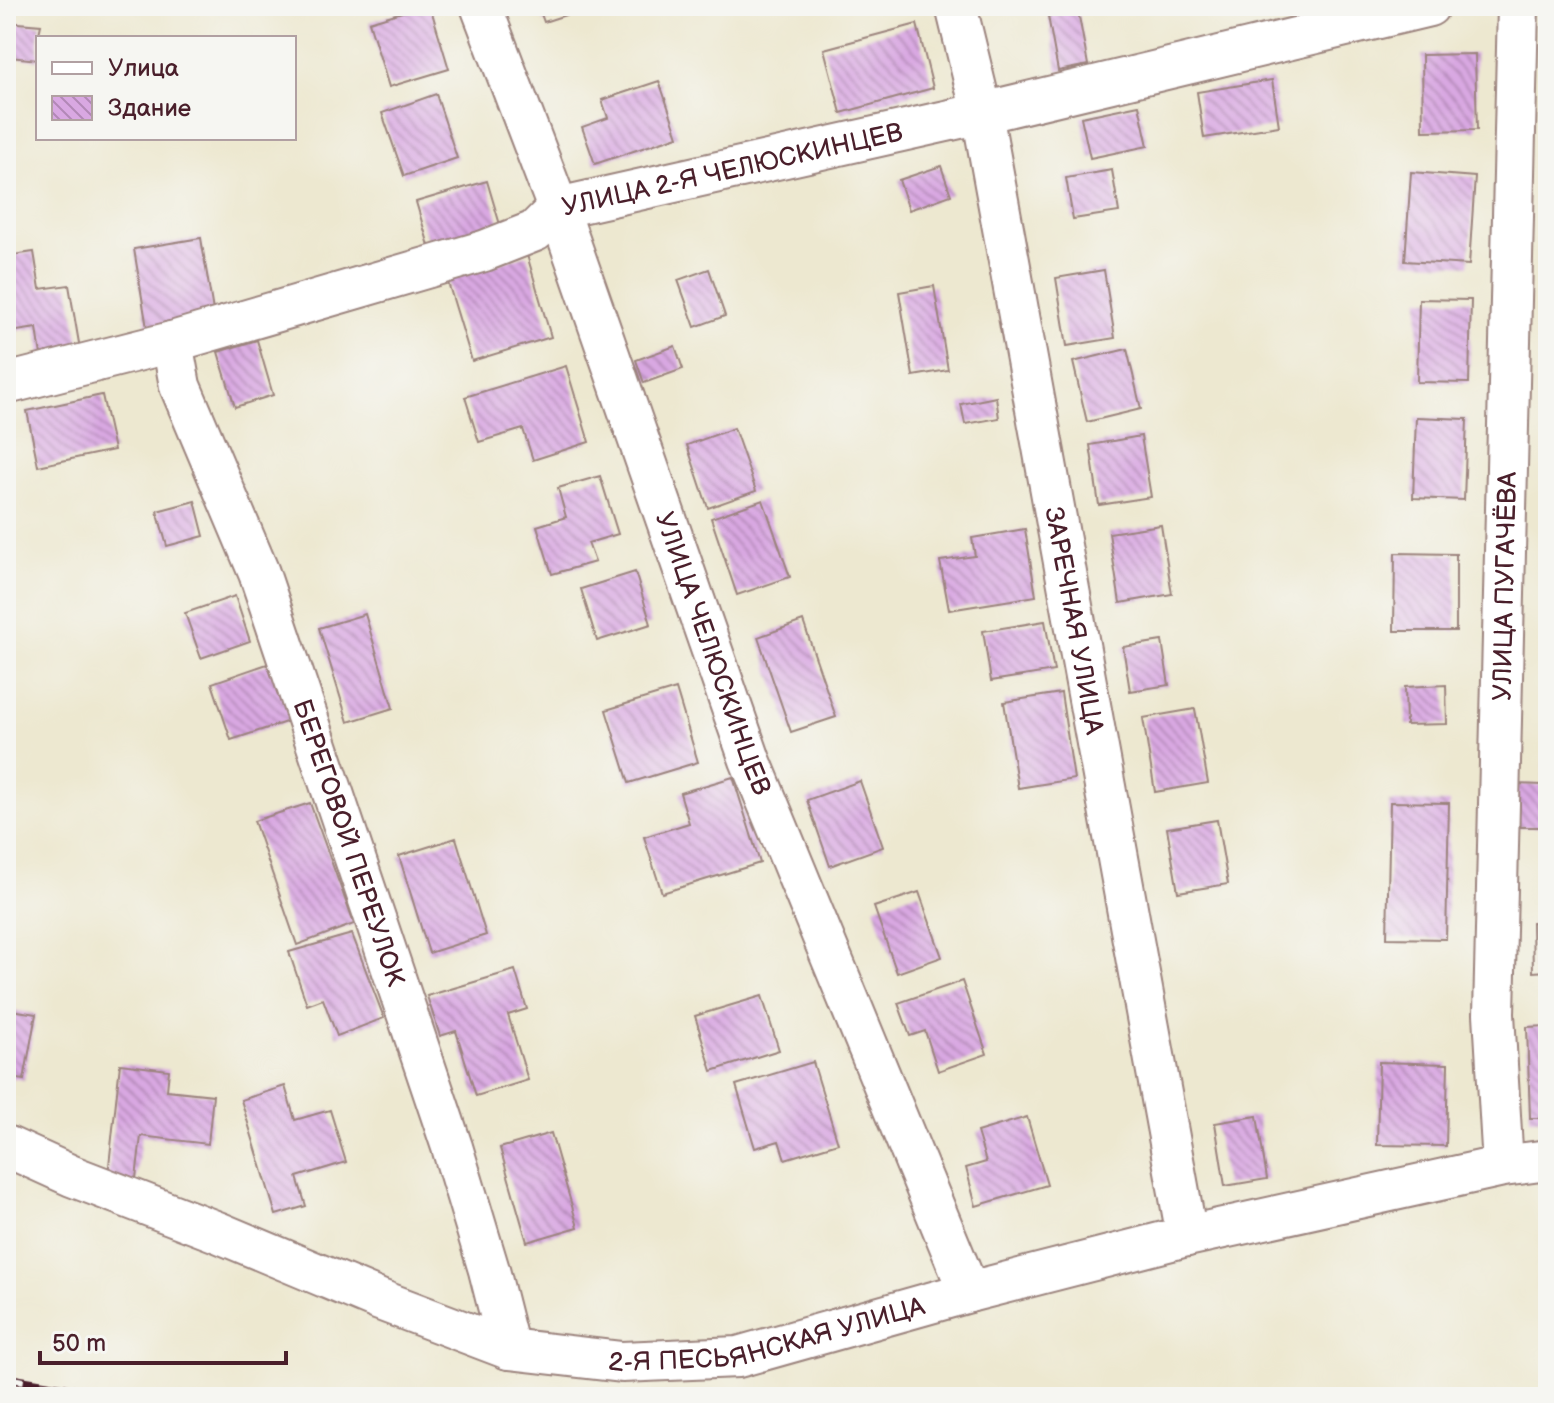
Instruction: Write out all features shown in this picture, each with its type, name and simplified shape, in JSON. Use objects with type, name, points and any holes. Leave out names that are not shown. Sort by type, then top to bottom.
[{"type":"street","name":"УЛИЦА ЧЕЛЮСКИНЦЕВ","points":[[481,6],[558,208],[750,760],[969,1292]]},
{"type":"street","name":"ЗАРЕЧНАЯ УЛИЦА","points":[[956,6],[982,113],[1187,1236]]},
{"type":"street","name":"УЛИЦА 2-Я ЧЕЛЮСКИНЦЕВ","points":[[6,384],[172,342],[484,251],[535,231],[558,208],[982,113],[1429,6]]},
{"type":"street","name":"УЛИЦА ПУГАЧЁВА","points":[[1503,1166],[1494,1014],[1518,6]]},
{"type":"street","name":"БЕРЕГОВОЙ ПЕРЕУЛОК","points":[[172,342],[180,386],[264,588],[452,1147],[509,1349]]},
{"type":"street","name":"2-Я ПЕСЬЯНСКАЯ УЛИЦА","points":[[6,1146],[72,1176],[509,1349],[622,1362],[738,1357],[969,1292],[1187,1236],[1503,1166],[1548,1160]]},
{"type":"building","points":[[430,6],[449,69],[389,87],[369,22]]},
{"type":"building","points":[[538,6],[589,6],[590,7],[544,22]]},
{"type":"building","points":[[1277,6],[1302,6],[1303,7],[1279,13]]},
{"type":"building","points":[[1078,11],[1088,65],[1058,71],[1048,16]]},
{"type":"building","points":[[6,22],[41,25],[36,36],[36,60],[10,57],[6,80]]},
{"type":"building","points":[[917,24],[933,88],[841,113],[824,49]]},
{"type":"building","points":[[1475,54],[1477,130],[1423,131],[1422,55]]},
{"type":"building","points":[[1272,80],[1279,126],[1204,138],[1197,92]]},
{"type":"building","points":[[659,81],[678,136],[595,164],[582,127],[608,118],[602,100]]},
{"type":"building","points":[[436,94],[457,158],[404,176],[382,113]]},
{"type":"building","points":[[1139,105],[1148,146],[1090,158],[1081,117]]},
{"type":"building","points":[[941,166],[951,195],[909,210],[899,180]]},
{"type":"building","points":[[1112,170],[1119,212],[1073,219],[1066,178]]},
{"type":"building","points":[[1411,172],[1475,177],[1469,265],[1405,261]]},
{"type":"building","points":[[487,181],[501,228],[430,249],[416,202]]},
{"type":"building","points":[[201,238],[214,317],[147,328],[134,249]]},
{"type":"building","points":[[34,252],[40,289],[69,285],[80,349],[41,355],[37,328],[10,332],[14,359],[6,360],[6,256]]},
{"type":"building","points":[[527,255],[551,337],[472,361],[447,279]]},
{"type":"building","points":[[709,269],[725,316],[695,327],[678,280]]},
{"type":"building","points":[[1104,270],[1115,338],[1067,346],[1056,278]]},
{"type":"building","points":[[934,286],[948,370],[913,376],[899,292]]},
{"type":"building","points":[[1419,299],[1471,300],[1469,383],[1417,382]]},
{"type":"building","points":[[257,340],[273,395],[235,407],[218,352]]},
{"type":"building","points":[[675,346],[683,369],[644,383],[636,360]]},
{"type":"building","points":[[1127,349],[1141,409],[1087,422],[1073,362]]},
{"type":"building","points":[[566,366],[589,442],[533,460],[523,429],[479,442],[465,397]]},
{"type":"building","points":[[102,395],[114,450],[38,466],[27,411]]},
{"type":"building","points":[[996,397],[999,418],[965,424],[961,404]]},
{"type":"building","points":[[1416,417],[1467,419],[1464,500],[1413,498]]},
{"type":"building","points":[[734,428],[756,491],[708,508],[687,445]]},
{"type":"building","points":[[1141,436],[1151,497],[1099,505],[1090,445]]},
{"type":"building","points":[[600,476],[618,534],[588,543],[595,562],[552,574],[537,526],[566,517],[558,488]]},
{"type":"building","points":[[763,500],[790,577],[737,595],[711,518]]},
{"type":"building","points":[[195,501],[204,536],[167,546],[157,511]]},
{"type":"building","points":[[1161,525],[1172,594],[1120,603],[1109,533]]},
{"type":"building","points":[[1025,529],[1036,596],[949,610],[940,561],[975,556],[972,538]]},
{"type":"building","points":[[1395,553],[1456,554],[1456,631],[1394,631]]},
{"type":"building","points":[[635,572],[651,624],[597,641],[581,589]]},
{"type":"building","points":[[235,596],[250,641],[201,658],[185,613]]},
{"type":"building","points":[[365,614],[393,708],[348,722],[319,628]]},
{"type":"building","points":[[803,621],[836,717],[791,732],[758,637]]},
{"type":"building","points":[[1045,621],[1054,671],[991,681],[983,631]]},
{"type":"building","points":[[1162,641],[1169,685],[1130,691],[1123,647]]},
{"type":"building","points":[[273,662],[292,720],[231,740],[212,683]]},
{"type":"building","points":[[1446,685],[1447,724],[1406,725],[1405,687]]},
{"type":"building","points":[[676,689],[698,762],[629,783],[606,710]]},
{"type":"building","points":[[1061,693],[1074,779],[1018,788],[1004,702]]},
{"type":"building","points":[[1195,709],[1208,783],[1155,792],[1143,718]]},
{"type":"building","points":[[1544,743],[1548,743],[1548,827],[1514,827],[1515,784],[1543,785]]},
{"type":"building","points":[[733,777],[760,863],[662,893],[644,837],[689,823],[680,793]]},
{"type":"building","points":[[860,781],[883,847],[830,866],[807,800]]},
{"type":"building","points":[[1390,802],[1449,803],[1446,939],[1387,938]]},
{"type":"building","points":[[310,803],[354,924],[297,945],[254,821]]},
{"type":"building","points":[[1217,820],[1228,884],[1178,892],[1167,828]]},
{"type":"building","points":[[456,838],[486,935],[429,953],[399,856]]},
{"type":"building","points":[[919,892],[942,957],[897,973],[874,907]]},
{"type":"building","points":[[1532,922],[1548,922],[1548,971],[1533,972]]},
{"type":"building","points":[[352,934],[384,1018],[337,1036],[323,999],[307,1005],[289,952]]},
{"type":"building","points":[[515,970],[527,1009],[508,1015],[528,1080],[476,1096],[456,1031],[440,1036],[427,996]]},
{"type":"building","points":[[962,981],[987,1054],[938,1071],[925,1031],[910,1036],[898,1003]]},
{"type":"building","points":[[762,996],[779,1050],[712,1071],[695,1016]]},
{"type":"building","points":[[6,1009],[36,1014],[24,1080],[6,1077]]},
{"type":"building","points":[[1548,1026],[1548,1118],[1530,1118],[1527,1027]]},
{"type":"building","points":[[813,1062],[838,1143],[785,1159],[779,1141],[755,1148],[736,1085]]},
{"type":"building","points":[[1379,1062],[1448,1064],[1446,1146],[1377,1145]]},
{"type":"building","points":[[120,1064],[169,1070],[167,1090],[213,1095],[208,1144],[141,1136],[135,1187],[107,1184]]},
{"type":"building","points":[[285,1086],[295,1120],[330,1110],[346,1162],[297,1177],[306,1206],[276,1215],[241,1100]]},
{"type":"building","points":[[1257,1116],[1267,1179],[1225,1186],[1215,1123]]},
{"type":"building","points":[[1027,1117],[1047,1185],[976,1206],[966,1168],[986,1162],[977,1132]]},
{"type":"building","points":[[551,1133],[578,1227],[527,1242],[500,1148]]},
{"type":"railway","points":[[6,1378],[117,1397]]}]
